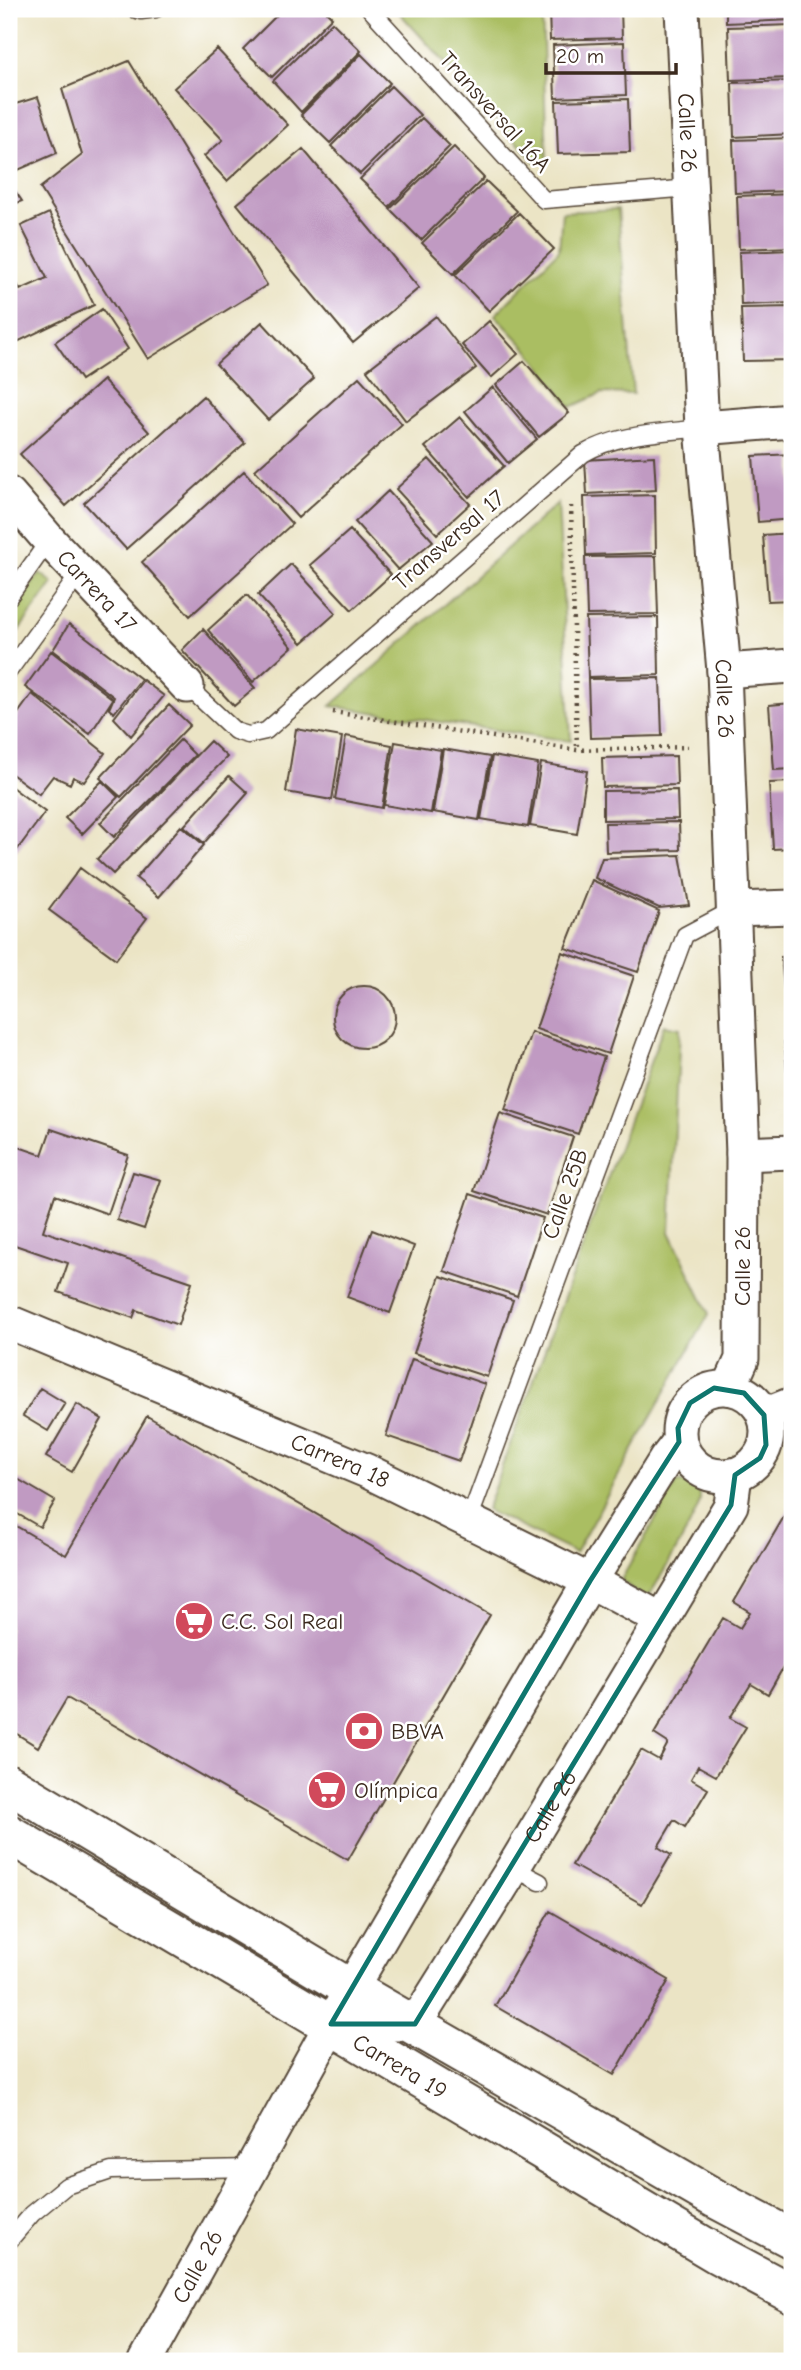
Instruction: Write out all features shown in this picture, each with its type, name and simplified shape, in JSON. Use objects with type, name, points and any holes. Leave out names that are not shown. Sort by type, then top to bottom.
[{"type":"street","name":"Calle 26","points":[[145,2361],[351,1989],[590,1581],[679,1442],[678,1428],[682,1414],[701,1394],[714,1388],[729,1388],[742,1359],[743,1154],[727,746],[702,428],[682,9]]},
{"type":"street","points":[[702,428],[792,421]]},
{"type":"street","name":"Carrera 17","points":[[9,494],[187,686]]},
{"type":"street","points":[[723,671],[792,666]]},
{"type":"street","points":[[734,909],[792,907]]},
{"type":"street","points":[[743,1154],[792,1153]]},
{"type":"street","name":"Carrera 18","points":[[9,1322],[367,1471],[590,1581],[662,1620]]},
{"type":"street","points":[[679,1442],[685,1455],[695,1466],[707,1474],[721,1477],[735,1475],[760,1458],[778,1410],[729,1388]]},
{"type":"street","name":"Calle 26","points":[[415,2024],[526,1875],[662,1620],[731,1505],[735,1475]]},
{"type":"street","name":"Carrera 19","points":[[9,1784],[351,1989],[704,2192],[792,2239]]},
{"type":"street","name":"Carrera 19","points":[[9,1835],[717,2253],[792,2294]]},
{"type":"street","points":[[331,2024],[415,2024]]},
{"type":"lane","points":[[134,9],[156,9]]},
{"type":"lane","name":"Transversal 16A","points":[[370,9],[544,200],[691,188]]},
{"type":"lane","name":"Transversal 17","points":[[187,686],[235,731],[248,735],[265,731],[570,465],[600,444],[702,428]]},
{"type":"lane","points":[[9,597],[49,540]]},
{"type":"lane","points":[[9,671],[80,573]]},
{"type":"lane","name":"Calle 25B","points":[[468,1520],[685,935],[734,909]]},
{"type":"lane","points":[[9,2241],[32,2214],[66,2186],[111,2171],[251,2168]]},
{"type":"path","points":[[570,465],[577,750]]},
{"type":"path","points":[[294,705],[577,750],[727,746]]},
{"type":"highlighted area","points":[[714,1388],[744,1393],[764,1415],[766,1445],[760,1458],[735,1475],[731,1505],[415,2024],[331,2024],[590,1581],[679,1442],[678,1428],[690,1403]]},
{"type":"green space","points":[[396,9],[542,9],[547,162],[535,162]]},
{"type":"green space","points":[[618,209],[633,394],[602,393],[571,407],[529,351],[495,315],[559,250],[562,212]]},
{"type":"green space","points":[[558,503],[571,741],[331,706]]},
{"type":"green space","points":[[40,573],[53,583],[9,644],[9,616]]},
{"type":"green space","points":[[664,1025],[680,1028],[670,1232],[709,1314],[575,1553],[486,1510]]},
{"type":"green space","points":[[676,1483],[689,1484],[698,1490],[698,1506],[687,1531],[651,1593],[643,1598],[621,1580]]},
{"type":"building","points":[[283,9],[324,9],[332,17],[272,77],[243,49]]},
{"type":"building","points":[[549,9],[621,9],[622,38],[550,40]]},
{"type":"building","points":[[726,9],[792,9],[792,20],[726,23]]},
{"type":"building","points":[[332,22],[361,51],[301,112],[273,81]]},
{"type":"building","points":[[792,25],[792,78],[730,80],[728,27]]},
{"type":"building","points":[[624,42],[626,95],[555,98],[553,45]]},
{"type":"building","points":[[217,49],[288,125],[227,181],[204,156],[223,140],[174,88]]},
{"type":"building","points":[[361,54],[390,83],[330,143],[301,115]]},
{"type":"building","points":[[129,61],[267,285],[148,359],[40,188],[82,155],[62,89]]},
{"type":"building","points":[[792,81],[792,134],[734,137],[732,83]]},
{"type":"building","points":[[391,86],[420,115],[360,174],[331,146]]},
{"type":"building","points":[[38,97],[57,153],[9,174],[9,106]]},
{"type":"building","points":[[628,99],[630,152],[558,154],[556,101]]},
{"type":"building","points":[[422,118],[450,146],[389,207],[360,179]]},
{"type":"building","points":[[792,138],[792,191],[735,193],[733,140]]},
{"type":"building","points":[[454,147],[484,178],[421,240],[390,209]]},
{"type":"building","points":[[303,149],[419,288],[353,343],[237,204]]},
{"type":"building","points":[[486,181],[517,211],[453,274],[422,243]]},
{"type":"building","points":[[9,182],[22,201],[9,206]]},
{"type":"building","points":[[792,194],[792,247],[739,249],[737,196]]},
{"type":"building","points":[[49,213],[94,305],[9,346],[9,267],[20,290],[47,278],[21,226]]},
{"type":"building","points":[[519,213],[554,249],[489,311],[455,275]]},
{"type":"building","points":[[792,250],[792,303],[741,305],[739,252]]},
{"type":"building","points":[[792,307],[792,360],[743,361],[741,308]]},
{"type":"building","points":[[102,309],[128,349],[81,380],[55,342]]},
{"type":"building","points":[[436,316],[476,368],[406,421],[367,370]]},
{"type":"building","points":[[489,321],[518,354],[491,378],[462,345]]},
{"type":"building","points":[[262,322],[314,379],[268,420],[216,364]]},
{"type":"building","points":[[524,361],[569,413],[539,437],[496,385]]},
{"type":"building","points":[[359,377],[402,424],[298,518],[255,470]]},
{"type":"building","points":[[103,380],[149,432],[66,506],[20,454]]},
{"type":"building","points":[[493,387],[537,439],[508,463],[465,411]]},
{"type":"building","points":[[203,396],[245,443],[126,549],[84,503]]},
{"type":"building","points":[[460,417],[504,466],[469,497],[425,447]]},
{"type":"building","points":[[792,454],[792,519],[758,522],[753,456]]},
{"type":"building","points":[[654,456],[656,490],[587,494],[585,460]]},
{"type":"building","points":[[429,459],[470,504],[437,534],[396,489]]},
{"type":"building","points":[[244,471],[292,524],[190,616],[142,562]]},
{"type":"building","points":[[388,491],[433,541],[398,570],[355,522]]},
{"type":"building","points":[[655,495],[656,553],[586,555],[584,497]]},
{"type":"building","points":[[9,513],[23,524],[9,543]]},
{"type":"building","points":[[350,530],[391,575],[352,610],[310,565]]},
{"type":"building","points":[[792,533],[792,600],[768,601],[763,535]]},
{"type":"building","points":[[656,556],[658,614],[587,615],[585,557]]},
{"type":"building","points":[[291,564],[336,613],[302,643],[258,595]]},
{"type":"building","points":[[247,595],[292,647],[253,682],[208,630]]},
{"type":"building","points":[[658,617],[659,675],[588,677],[586,618]]},
{"type":"building","points":[[69,624],[141,679],[114,713],[109,709],[114,697],[53,650]]},
{"type":"building","points":[[203,629],[255,688],[234,706],[182,650]]},
{"type":"building","points":[[51,651],[113,699],[90,734],[25,687]]},
{"type":"building","points":[[660,678],[662,736],[590,738],[588,679]]},
{"type":"building","points":[[143,680],[164,696],[131,736],[114,718]]},
{"type":"building","points":[[32,694],[105,753],[84,782],[73,777],[70,784],[53,776],[39,794],[9,772],[9,726]]},
{"type":"building","points":[[792,703],[792,769],[774,770],[769,705]]},
{"type":"building","points":[[169,705],[190,725],[121,797],[100,778]]},
{"type":"building","points":[[296,729],[342,737],[332,800],[286,792]]},
{"type":"building","points":[[346,736],[392,745],[382,808],[335,799]]},
{"type":"building","points":[[180,740],[195,755],[114,837],[100,823]]},
{"type":"building","points":[[210,741],[227,757],[113,874],[97,859]]},
{"type":"building","points":[[395,742],[441,750],[431,813],[384,805]]},
{"type":"building","points":[[443,749],[490,757],[479,820],[433,812]]},
{"type":"building","points":[[492,756],[538,764],[528,827],[481,819]]},
{"type":"building","points":[[676,756],[677,785],[603,787],[602,758]]},
{"type":"building","points":[[541,763],[587,771],[577,834],[530,826]]},
{"type":"building","points":[[229,776],[248,793],[204,843],[184,826]]},
{"type":"building","points":[[102,781],[118,797],[82,834],[65,818]]},
{"type":"building","points":[[792,782],[792,848],[773,849],[769,783]]},
{"type":"building","points":[[9,785],[45,812],[9,861]]},
{"type":"building","points":[[677,790],[678,819],[603,820],[603,791]]},
{"type":"building","points":[[679,822],[680,850],[606,852],[605,823]]},
{"type":"building","points":[[181,826],[204,845],[159,897],[136,878]]},
{"type":"building","points":[[680,855],[689,905],[659,908],[595,878],[602,858]]},
{"type":"building","points":[[80,868],[147,918],[116,959],[49,910]]},
{"type":"building","points":[[592,880],[659,911],[638,972],[565,948]]},
{"type":"building","points":[[562,952],[634,976],[608,1054],[536,1029]]},
{"type":"building","points":[[792,956],[792,1022],[787,1022],[781,957]]},
{"type":"building","points":[[364,986],[386,995],[395,1017],[386,1039],[364,1048],[342,1039],[333,1017],[342,995]]},
{"type":"building","points":[[531,1032],[604,1057],[578,1134],[505,1110]]},
{"type":"building","points":[[784,1039],[792,1039],[792,1105],[790,1105]]},
{"type":"building","points":[[500,1113],[573,1137],[547,1215],[474,1191]]},
{"type":"building","points":[[51,1129],[128,1155],[108,1214],[55,1195],[43,1231],[192,1282],[178,1325],[136,1310],[133,1318],[58,1292],[68,1263],[9,1243],[9,1157],[13,1145],[42,1155]]},
{"type":"building","points":[[133,1172],[161,1180],[144,1229],[117,1220]]},
{"type":"building","points":[[470,1194],[543,1218],[517,1296],[444,1271]]},
{"type":"building","points":[[372,1230],[414,1246],[390,1313],[347,1297]]},
{"type":"building","points":[[440,1276],[513,1300],[487,1377],[414,1353]]},
{"type":"building","points":[[412,1359],[485,1384],[459,1461],[386,1436]]},
{"type":"building","points":[[40,1388],[65,1403],[48,1431],[23,1416]]},
{"type":"building","points":[[77,1404],[102,1419],[72,1472],[46,1457]]},
{"type":"building","points":[[147,1416],[490,1615],[348,1860],[67,1698],[38,1747],[9,1729],[9,1522],[66,1555]]},
{"type":"building","points":[[9,1474],[55,1501],[40,1527],[9,1509]]},
{"type":"building","points":[[792,1503],[792,1652],[768,1694],[751,1684],[730,1718],[746,1727],[716,1776],[698,1766],[691,1779],[708,1789],[685,1827],[674,1820],[658,1847],[671,1855],[642,1904],[572,1865],[641,1750],[659,1760],[668,1743],[654,1734],[723,1618],[740,1628],[750,1612],[734,1602]]},
{"type":"building","points":[[550,1911],[669,1980],[614,2075],[495,2006]]},
{"type":"place","name":"C.C. Sol Real","points":[[194,1621]]},
{"type":"place","name":"BBVA","points":[[364,1731]]},
{"type":"place","name":"Olímpica","points":[[327,1790]]}]
